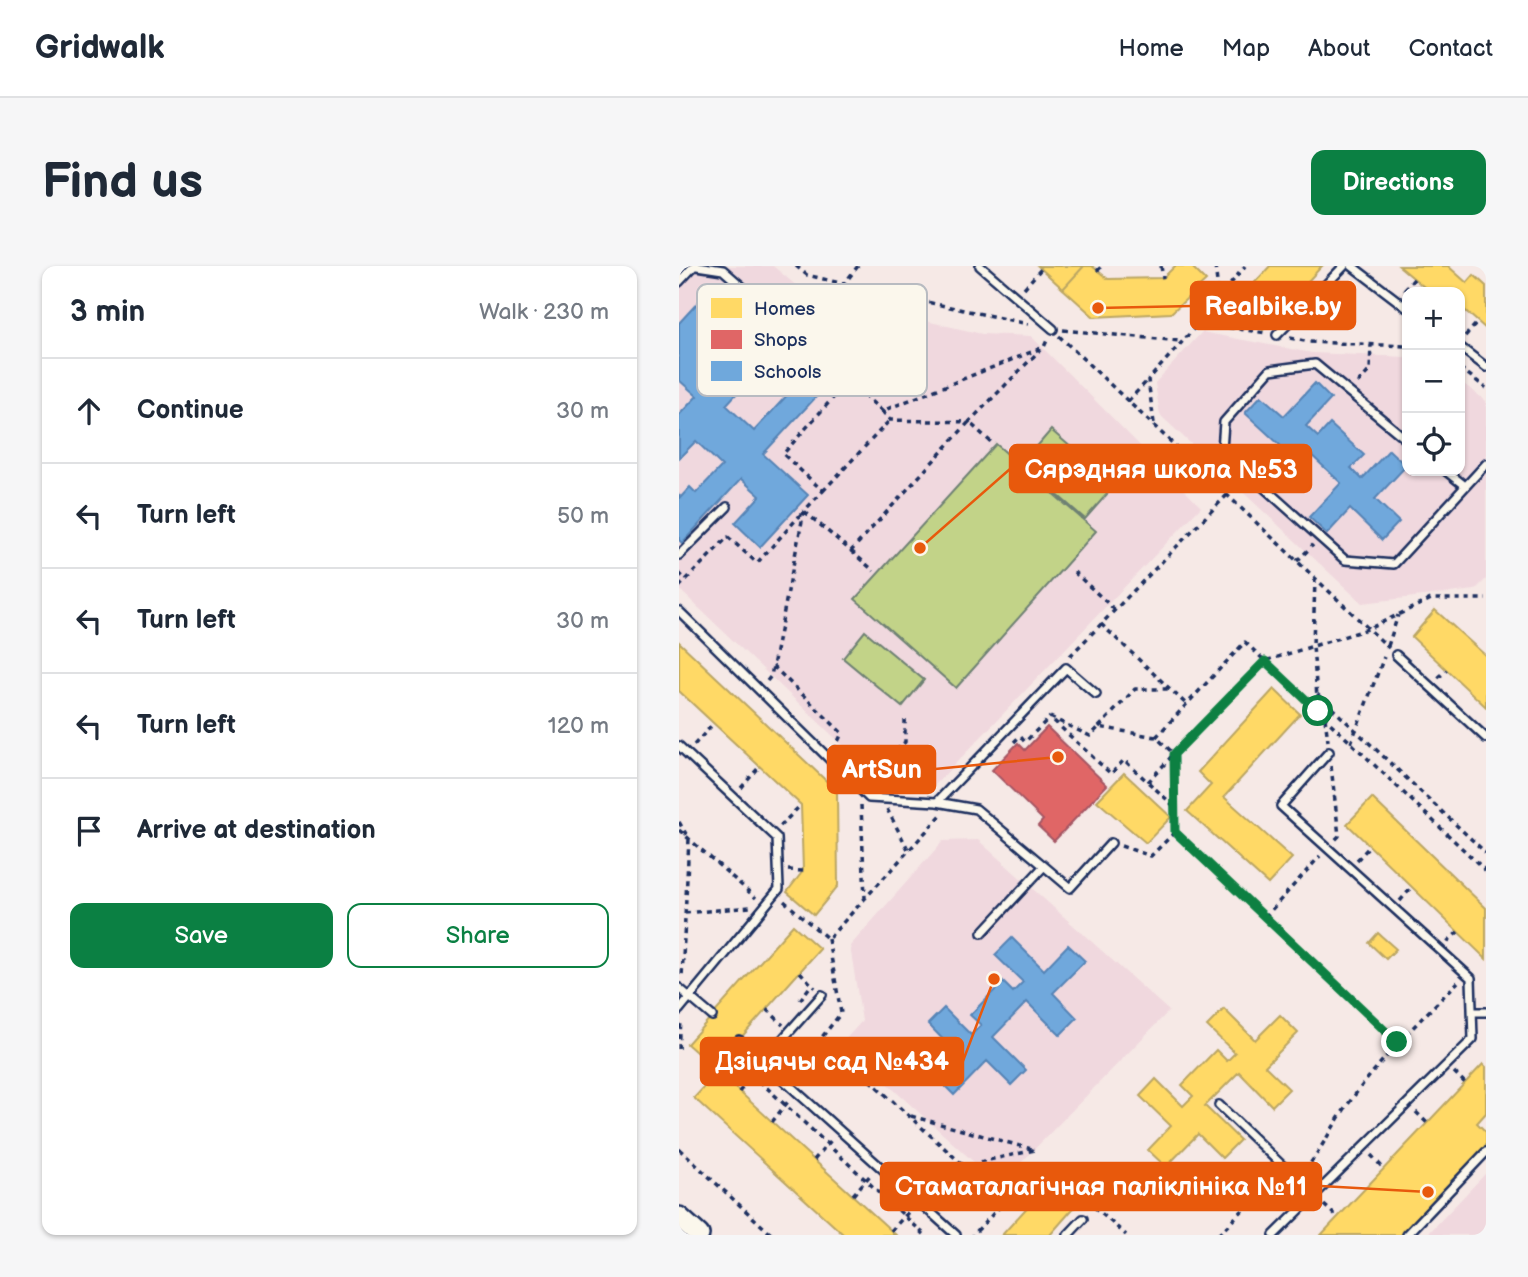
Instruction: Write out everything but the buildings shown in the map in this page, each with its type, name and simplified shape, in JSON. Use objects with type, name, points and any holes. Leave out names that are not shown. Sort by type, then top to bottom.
[{"type":"main road","points":[[679,1217],[699,1235]]},
{"type":"lane","points":[[679,282],[695,266],[723,270],[739,284]]},
{"type":"lane","points":[[980,266],[1052,329]]},
{"type":"lane","points":[[1277,335],[1345,266]]},
{"type":"lane","points":[[1352,266],[1402,304]]},
{"type":"lane","points":[[1465,349],[1486,367]]},
{"type":"lane","points":[[1402,436],[1315,365],[1270,370],[1224,422],[1222,450],[1345,560],[1394,564],[1486,464]]},
{"type":"lane","points":[[1452,476],[1465,486]]},
{"type":"lane","points":[[679,555],[727,507]]},
{"type":"lane","points":[[679,611],[869,798],[937,802],[976,809],[1070,888],[1111,843]]},
{"type":"lane","points":[[1396,655],[1486,738]]},
{"type":"lane","points":[[937,802],[1066,668],[1096,694]]},
{"type":"lane","points":[[679,746],[777,838],[779,889],[681,1008]]},
{"type":"lane","points":[[1274,1235],[1473,1039],[1471,978],[1280,806],[1329,752]]},
{"type":"lane","points":[[982,933],[1044,866]]},
{"type":"lane","points":[[680,988],[712,1016]]},
{"type":"lane","points":[[763,1061],[822,995]]},
{"type":"lane","points":[[1473,1012],[1486,1012]]},
{"type":"lane","points":[[739,1040],[956,1235]]},
{"type":"lane","points":[[1219,1105],[1315,1197]]},
{"type":"lane","points":[[1407,1235],[1486,1152]]},
{"type":"lane","points":[[1069,1235],[1083,1219]]},
{"type":"path","points":[[796,266],[807,275],[844,284],[858,266]]},
{"type":"path","points":[[1097,271],[1102,266]]},
{"type":"path","points":[[1161,266],[1163,278]]},
{"type":"path","points":[[1215,266],[1219,298]]},
{"type":"path","points":[[1128,401],[1199,323],[1245,266]]},
{"type":"path","points":[[1016,297],[1041,269]]},
{"type":"path","points":[[1396,299],[1414,279]]},
{"type":"path","points":[[927,302],[1052,329],[1180,341]]},
{"type":"path","points":[[1465,339],[1478,322]]},
{"type":"path","points":[[1199,323],[1309,342],[1402,346]]},
{"type":"path","points":[[851,551],[969,422],[1044,346],[1052,329]]},
{"type":"path","points":[[1052,329],[1396,655]]},
{"type":"path","points":[[1349,393],[1370,370],[1371,345]]},
{"type":"path","points":[[927,393],[1044,346]]},
{"type":"path","points":[[1465,372],[1486,388]]},
{"type":"path","points":[[1148,380],[1154,425]]},
{"type":"path","points":[[823,491],[783,454],[835,396]]},
{"type":"path","points":[[865,396],[890,420],[969,422],[992,443]]},
{"type":"path","points":[[882,411],[919,396]]},
{"type":"path","points":[[679,587],[728,537],[757,563],[890,420]]},
{"type":"path","points":[[1062,664],[1227,495]]},
{"type":"path","points":[[804,511],[874,571]]},
{"type":"path","points":[[775,692],[765,682],[771,676],[804,511]]},
{"type":"path","points":[[1297,561],[1319,537]]},
{"type":"path","points":[[1074,572],[1115,610]]},
{"type":"path","points":[[679,573],[686,580]]},
{"type":"path","points":[[1315,578],[1313,646],[1318,711]]},
{"type":"path","points":[[1148,782],[1265,661],[1368,629],[1431,599],[1485,598]]},
{"type":"path","points":[[1351,743],[1398,615]]},
{"type":"path","points":[[1101,624],[1187,704]]},
{"type":"path","points":[[1156,737],[1245,642],[1486,871]]},
{"type":"path","points":[[773,666],[842,733],[840,742],[834,749],[842,757]]},
{"type":"path","points":[[1050,718],[1090,736],[1135,689],[1171,689]]},
{"type":"path","points":[[1317,694],[1486,853]]},
{"type":"path","points":[[1050,718],[1111,774],[1125,760],[1174,806]]},
{"type":"path","points":[[1011,745],[1020,736],[1025,741],[1050,718]]},
{"type":"path","points":[[865,780],[905,742],[905,720]]},
{"type":"path","points":[[687,753],[714,723]]},
{"type":"path","points":[[1099,727],[1156,737],[1174,754],[1175,832],[1397,1042]]},
{"type":"path","points":[[733,797],[760,766]]},
{"type":"path","points":[[857,772],[870,784]]},
{"type":"path","points":[[772,834],[801,804]]},
{"type":"path","points":[[865,898],[861,804],[873,805]]},
{"type":"path","points":[[898,808],[886,807],[909,851]]},
{"type":"path","points":[[828,939],[944,813],[932,811]]},
{"type":"path","points":[[679,822],[689,839],[680,988]]},
{"type":"path","points":[[679,830],[765,905]]},
{"type":"path","points":[[1111,843],[1151,856],[1175,832]]},
{"type":"path","points":[[1350,869],[1370,846]]},
{"type":"path","points":[[1394,908],[1412,887]]},
{"type":"path","points":[[685,913],[765,905],[783,900],[828,939],[841,1013],[822,1037],[974,1175],[1026,1179],[1059,1176],[1126,1235]]},
{"type":"path","points":[[800,972],[822,995]]},
{"type":"path","points":[[1218,1235],[1253,1200],[1298,1180],[1327,1142],[1340,1116],[1397,1042],[1466,974]]},
{"type":"path","points":[[679,1049],[681,1008]]},
{"type":"path","points":[[767,1009],[789,1031]]},
{"type":"path","points":[[739,1092],[763,1061]]},
{"type":"path","points":[[752,1074],[925,1235]]},
{"type":"path","points":[[772,1122],[796,1091]]},
{"type":"path","points":[[1407,1104],[1427,1123]]},
{"type":"path","points":[[909,1116],[1035,1150],[975,1163]]},
{"type":"path","points":[[814,1160],[840,1130]]},
{"type":"path","points":[[1364,1148],[1384,1169]]},
{"type":"path","points":[[679,1149],[772,1235]]},
{"type":"path","points":[[853,1195],[878,1165]]},
{"type":"path","points":[[972,1235],[1026,1179]]},
{"type":"path","points":[[1315,1197],[1338,1217]]},
{"type":"path","points":[[891,1230],[918,1201]]},
{"type":"shaded area","points":[[679,266],[773,266],[794,284],[697,284],[697,396],[927,396],[927,321],[982,334],[1031,336],[1201,507],[935,785],[877,778],[679,589]]},
{"type":"shaded area","points":[[1202,332],[1312,353],[1402,357],[1402,476],[1465,476],[1465,385],[1486,401],[1486,579],[1475,590],[1362,603],[1160,415],[1155,383]]},
{"type":"shaded area","points":[[978,840],[1169,1011],[1016,1168],[975,1163],[842,1043],[862,1021],[850,946],[943,841]]},
{"type":"shaded area","points":[[1486,1173],[1486,1235],[1427,1235]]},
{"type":"green space","points":[[1051,430],[1115,485],[1085,519],[1022,464]]},
{"type":"green space","points":[[996,444],[1096,531],[956,688],[855,599]]},
{"type":"green space","points":[[865,631],[924,680],[902,707],[843,658]]},
{"type":"place","name":"Realbike.by","points":[[1098,308]]},
{"type":"place","name":"Сярэдняя школа №53","points":[[920,548]]},
{"type":"place","name":"ArtSun","points":[[1058,757]]},
{"type":"place","name":"Дзіцячы сад №434","points":[[994,979]]},
{"type":"place","name":"Стаматалагічная паліклініка №11","points":[[1428,1192]]},
{"type":"route","points":[[1318,711],[1265,661],[1174,754],[1175,832],[1397,1042]]}]
